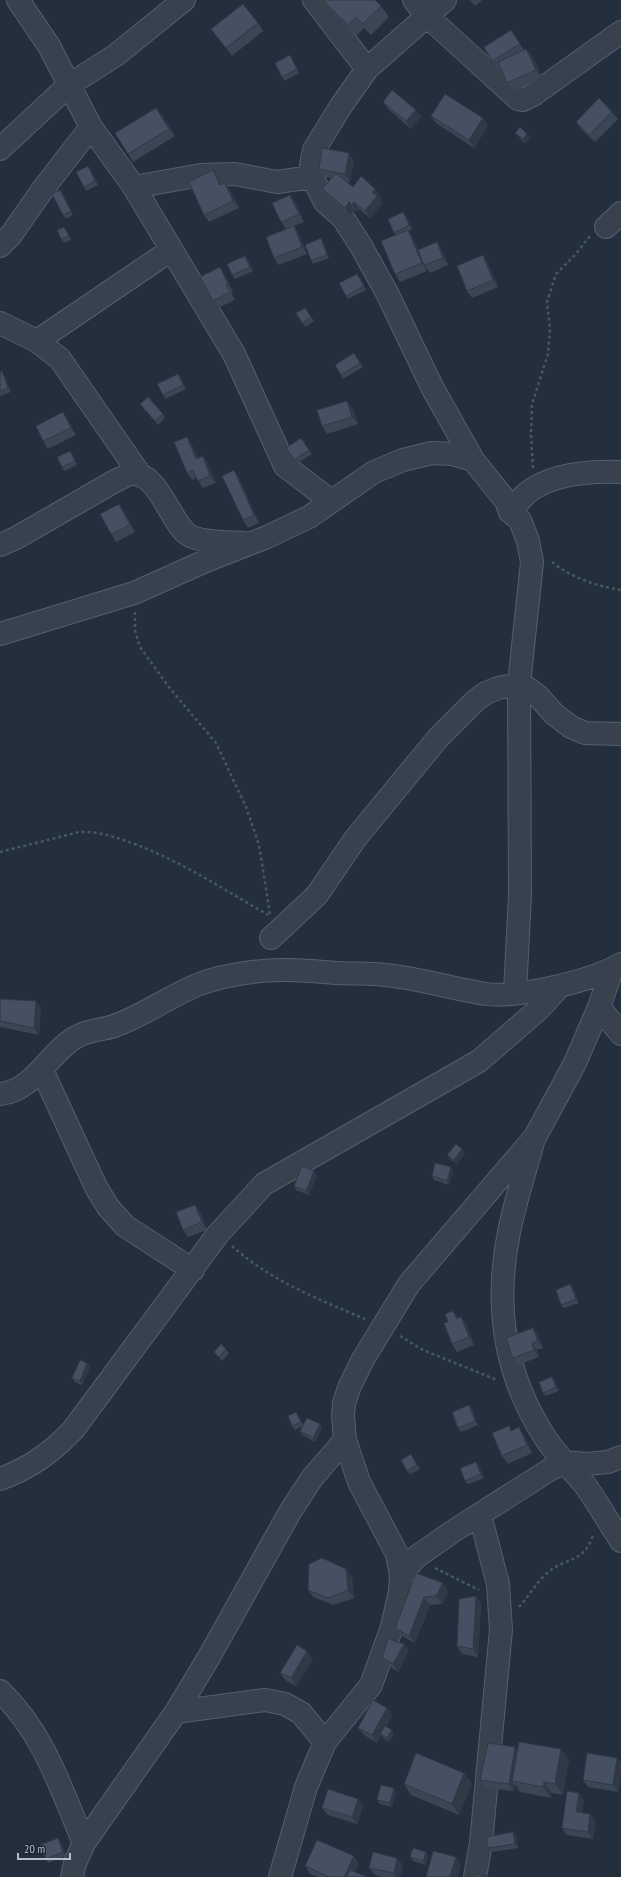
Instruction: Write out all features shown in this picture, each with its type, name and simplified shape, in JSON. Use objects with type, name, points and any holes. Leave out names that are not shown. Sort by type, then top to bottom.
[{"type":"street","points":[[18,0],[49,46],[91,127],[134,187],[234,354],[285,466],[331,501]]},
{"type":"street","points":[[0,148],[68,85],[116,55],[184,0]]},
{"type":"street","points":[[314,0],[367,69]]},
{"type":"street","points":[[414,0],[428,17],[450,35],[514,96],[523,100],[621,32]]},
{"type":"street","points":[[444,0],[428,17],[367,69],[341,106],[314,150],[311,165],[312,177],[325,202],[343,218],[361,246],[387,293],[432,387],[473,460],[506,501],[510,512],[520,520],[528,541],[532,562],[519,684],[520,895],[515,992]]},
{"type":"street","points":[[0,246],[11,236],[43,189],[91,127]]},
{"type":"street","points":[[134,187],[201,175],[235,174],[277,182],[312,177]]},
{"type":"street","points":[[37,341],[172,250]]},
{"type":"street","points":[[0,322],[37,341],[60,358],[141,476]]},
{"type":"street","points":[[0,634],[134,594],[309,517],[374,472],[419,455],[432,452],[452,454],[473,460]]},
{"type":"street","points":[[510,512],[527,493],[537,487],[566,476],[604,472],[621,472]]},
{"type":"street","points":[[0,545],[16,538],[114,481],[132,474],[147,479],[161,494],[187,534],[198,538],[216,541],[250,543]]},
{"type":"street","points":[[271,938],[316,895],[354,839],[438,738],[476,700],[486,694],[498,688],[519,684],[538,696],[554,714],[570,728],[584,733],[621,734]]},
{"type":"street","points":[[0,1094],[6,1094],[21,1086],[42,1070],[63,1046],[79,1035],[114,1026],[151,1010],[198,985],[250,972],[289,970],[384,974],[487,994],[560,986],[616,967]]},
{"type":"street","points":[[280,1877],[306,1787],[325,1742],[371,1685],[392,1627],[400,1592],[401,1575],[397,1554],[359,1482],[345,1440],[343,1416],[344,1403],[349,1388],[362,1361],[409,1284],[534,1137],[575,1063],[616,967]]},
{"type":"street","points":[[0,1479],[34,1463],[54,1450],[74,1430],[218,1234],[264,1184],[445,1082],[479,1061],[539,1009],[560,986]]},
{"type":"street","points":[[599,1007],[621,1034]]},
{"type":"street","points":[[42,1070],[96,1187],[108,1206],[125,1226],[193,1270]]},
{"type":"street","points":[[534,1137],[509,1232],[503,1279],[502,1319],[509,1356],[520,1389],[546,1438],[585,1486],[621,1542]]},
{"type":"street","points":[[72,1877],[75,1863],[84,1844],[176,1712],[209,1657],[290,1512],[312,1478],[345,1440]]},
{"type":"street","points":[[401,1575],[416,1558],[452,1532],[551,1469],[565,1462],[586,1464],[608,1462],[621,1457]]},
{"type":"street","points":[[475,1877],[480,1843],[501,1630],[498,1584],[480,1515]]},
{"type":"street","points":[[0,1692],[21,1714],[47,1755],[84,1844]]},
{"type":"street","points":[[176,1712],[265,1700],[285,1704],[301,1713],[325,1742]]},
{"type":"path","points":[[527,493],[533,470],[531,436],[532,404],[548,354],[550,330],[547,302],[556,274],[590,235],[614,220]]},
{"type":"path","points":[[550,560],[565,573],[594,584],[621,590]]},
{"type":"path","points":[[0,852],[79,832],[92,831],[104,833],[161,854],[190,869],[270,916],[259,845],[246,807],[216,743],[168,686],[140,647],[135,630],[134,594]]},
{"type":"path","points":[[218,1234],[249,1261],[279,1280],[306,1294],[383,1326],[423,1350],[520,1389]]},
{"type":"path","points":[[416,1558],[494,1599],[500,1611],[510,1617],[553,1568],[578,1558],[584,1552],[590,1544],[603,1512]]},
{"type":"building","points":[[323,0],[375,0],[381,6],[363,24],[356,17],[348,25]]},
{"type":"building","points":[[243,4],[258,23],[226,48],[211,29]]},
{"type":"building","points":[[511,30],[520,44],[492,61],[484,47]]},
{"type":"building","points":[[526,49],[536,70],[507,83],[498,62]]},
{"type":"building","points":[[290,55],[297,69],[282,77],[275,63]]},
{"type":"building","points":[[392,90],[416,110],[406,121],[383,102]]},
{"type":"building","points":[[445,94],[483,118],[469,140],[431,116]]},
{"type":"building","points":[[599,98],[612,112],[589,135],[576,122]]},
{"type":"building","points":[[156,108],[169,129],[128,154],[115,133]]},
{"type":"building","points":[[520,127],[527,134],[523,139],[515,133]]},
{"type":"building","points":[[322,148],[349,153],[345,174],[319,169]]},
{"type":"building","points":[[88,166],[95,181],[84,187],[76,172]]},
{"type":"building","points":[[213,170],[220,185],[225,183],[233,201],[204,215],[189,182]]},
{"type":"building","points":[[336,173],[353,187],[361,176],[375,189],[372,192],[377,196],[365,211],[354,202],[352,205],[349,202],[345,208],[322,189]]},
{"type":"building","points":[[60,190],[71,211],[63,215],[52,194]]},
{"type":"building","points":[[290,195],[299,214],[281,222],[272,203]]},
{"type":"building","points":[[403,212],[409,225],[394,233],[388,219]]},
{"type":"building","points":[[294,226],[302,247],[274,258],[266,237]]},
{"type":"building","points":[[64,227],[69,236],[61,239],[57,230]]},
{"type":"building","points":[[408,230],[422,263],[395,274],[381,241]]},
{"type":"building","points":[[321,238],[327,255],[311,260],[305,245]]},
{"type":"building","points":[[437,242],[443,258],[424,265],[418,250]]},
{"type":"building","points":[[483,255],[493,280],[467,291],[457,266]]},
{"type":"building","points":[[245,256],[250,267],[232,275],[227,264]]},
{"type":"building","points":[[220,267],[230,292],[213,301],[200,277]]},
{"type":"building","points":[[357,274],[364,286],[346,296],[339,283]]},
{"type":"building","points":[[305,308],[311,317],[302,323],[296,313]]},
{"type":"building","points":[[354,353],[360,363],[341,375],[335,365]]},
{"type":"building","points":[[2,371],[8,388],[0,391],[0,372]]},
{"type":"building","points":[[178,374],[183,385],[163,395],[157,384]]},
{"type":"building","points":[[148,397],[163,414],[155,421],[140,404]]},
{"type":"building","points":[[347,401],[352,417],[322,426],[317,410]]},
{"type":"building","points":[[63,412],[71,428],[43,441],[36,426]]},
{"type":"building","points":[[187,437],[196,459],[203,456],[210,476],[198,481],[193,470],[187,473],[174,442]]},
{"type":"building","points":[[301,438],[309,450],[294,460],[286,448]]},
{"type":"building","points":[[70,451],[75,461],[62,467],[57,457]]},
{"type":"building","points":[[234,470],[254,515],[243,520],[222,476]]},
{"type":"building","points":[[119,504],[130,525],[111,534],[100,514]]},
{"type":"building","points":[[0,999],[36,1001],[34,1028],[0,1021]]},
{"type":"building","points":[[456,1144],[462,1149],[454,1160],[447,1155]]},
{"type":"building","points":[[435,1163],[451,1167],[447,1181],[432,1176]]},
{"type":"building","points":[[302,1166],[314,1171],[306,1191],[294,1186]]},
{"type":"building","points":[[195,1205],[202,1222],[183,1230],[176,1212]]},
{"type":"building","points":[[570,1284],[576,1299],[561,1305],[556,1290]]},
{"type":"building","points":[[453,1311],[457,1319],[461,1317],[469,1337],[452,1344],[444,1323],[448,1322],[445,1314]]},
{"type":"building","points":[[533,1328],[538,1341],[532,1343],[534,1350],[513,1358],[506,1338]]},
{"type":"building","points":[[221,1344],[226,1349],[219,1357],[214,1352]]},
{"type":"building","points":[[80,1360],[87,1363],[80,1381],[72,1378]]},
{"type":"building","points":[[552,1377],[556,1387],[543,1393],[539,1382]]},
{"type":"building","points":[[469,1405],[475,1421],[458,1428],[452,1412]]},
{"type":"building","points":[[296,1412],[301,1422],[292,1426],[288,1416]]},
{"type":"building","points":[[307,1418],[320,1424],[313,1438],[300,1431]]},
{"type":"building","points":[[509,1426],[511,1431],[519,1427],[527,1445],[502,1456],[492,1433]]},
{"type":"building","points":[[411,1454],[417,1465],[407,1471],[401,1460]]},
{"type":"building","points":[[476,1462],[481,1474],[465,1481],[460,1468]]},
{"type":"building","points":[[322,1558],[346,1569],[348,1590],[328,1598],[308,1590],[309,1564]]},
{"type":"building","points":[[416,1573],[443,1583],[436,1596],[424,1597],[409,1636],[395,1628]]},
{"type":"building","points":[[476,1596],[473,1649],[457,1646],[459,1599]]},
{"type":"building","points":[[388,1639],[404,1644],[393,1664],[382,1658]]},
{"type":"building","points":[[297,1645],[307,1651],[291,1678],[280,1673]]},
{"type":"building","points":[[373,1700],[387,1708],[372,1735],[358,1728]]},
{"type":"building","points":[[385,1726],[392,1730],[387,1738],[380,1734]]},
{"type":"building","points":[[519,1742],[561,1749],[555,1784],[544,1782],[543,1787],[512,1781]]},
{"type":"building","points":[[488,1743],[515,1747],[509,1784],[480,1780]]},
{"type":"building","points":[[416,1753],[464,1773],[452,1804],[404,1784]]},
{"type":"building","points":[[587,1753],[617,1758],[613,1785],[583,1780]]},
{"type":"building","points":[[381,1785],[394,1788],[390,1803],[377,1800]]},
{"type":"building","points":[[328,1789],[358,1799],[352,1817],[322,1808]]},
{"type":"building","points":[[567,1791],[579,1793],[576,1812],[590,1814],[588,1832],[562,1828]]},
{"type":"building","points":[[513,1832],[515,1844],[488,1848],[486,1837]]},
{"type":"building","points":[[58,1838],[63,1852],[46,1859],[40,1845]]},
{"type":"building","points":[[317,1840],[354,1856],[344,1877],[329,1877],[305,1866]]},
{"type":"building","points":[[413,1848],[426,1852],[423,1861],[410,1857]]},
{"type":"building","points":[[433,1851],[456,1857],[450,1877],[426,1877]]},
{"type":"building","points":[[373,1852],[397,1858],[394,1873],[369,1868]]},
{"type":"building","points":[[350,1870],[367,1877],[347,1877]]},
{"type":"building","points":[[476,1874],[490,1877],[475,1877]]}]
